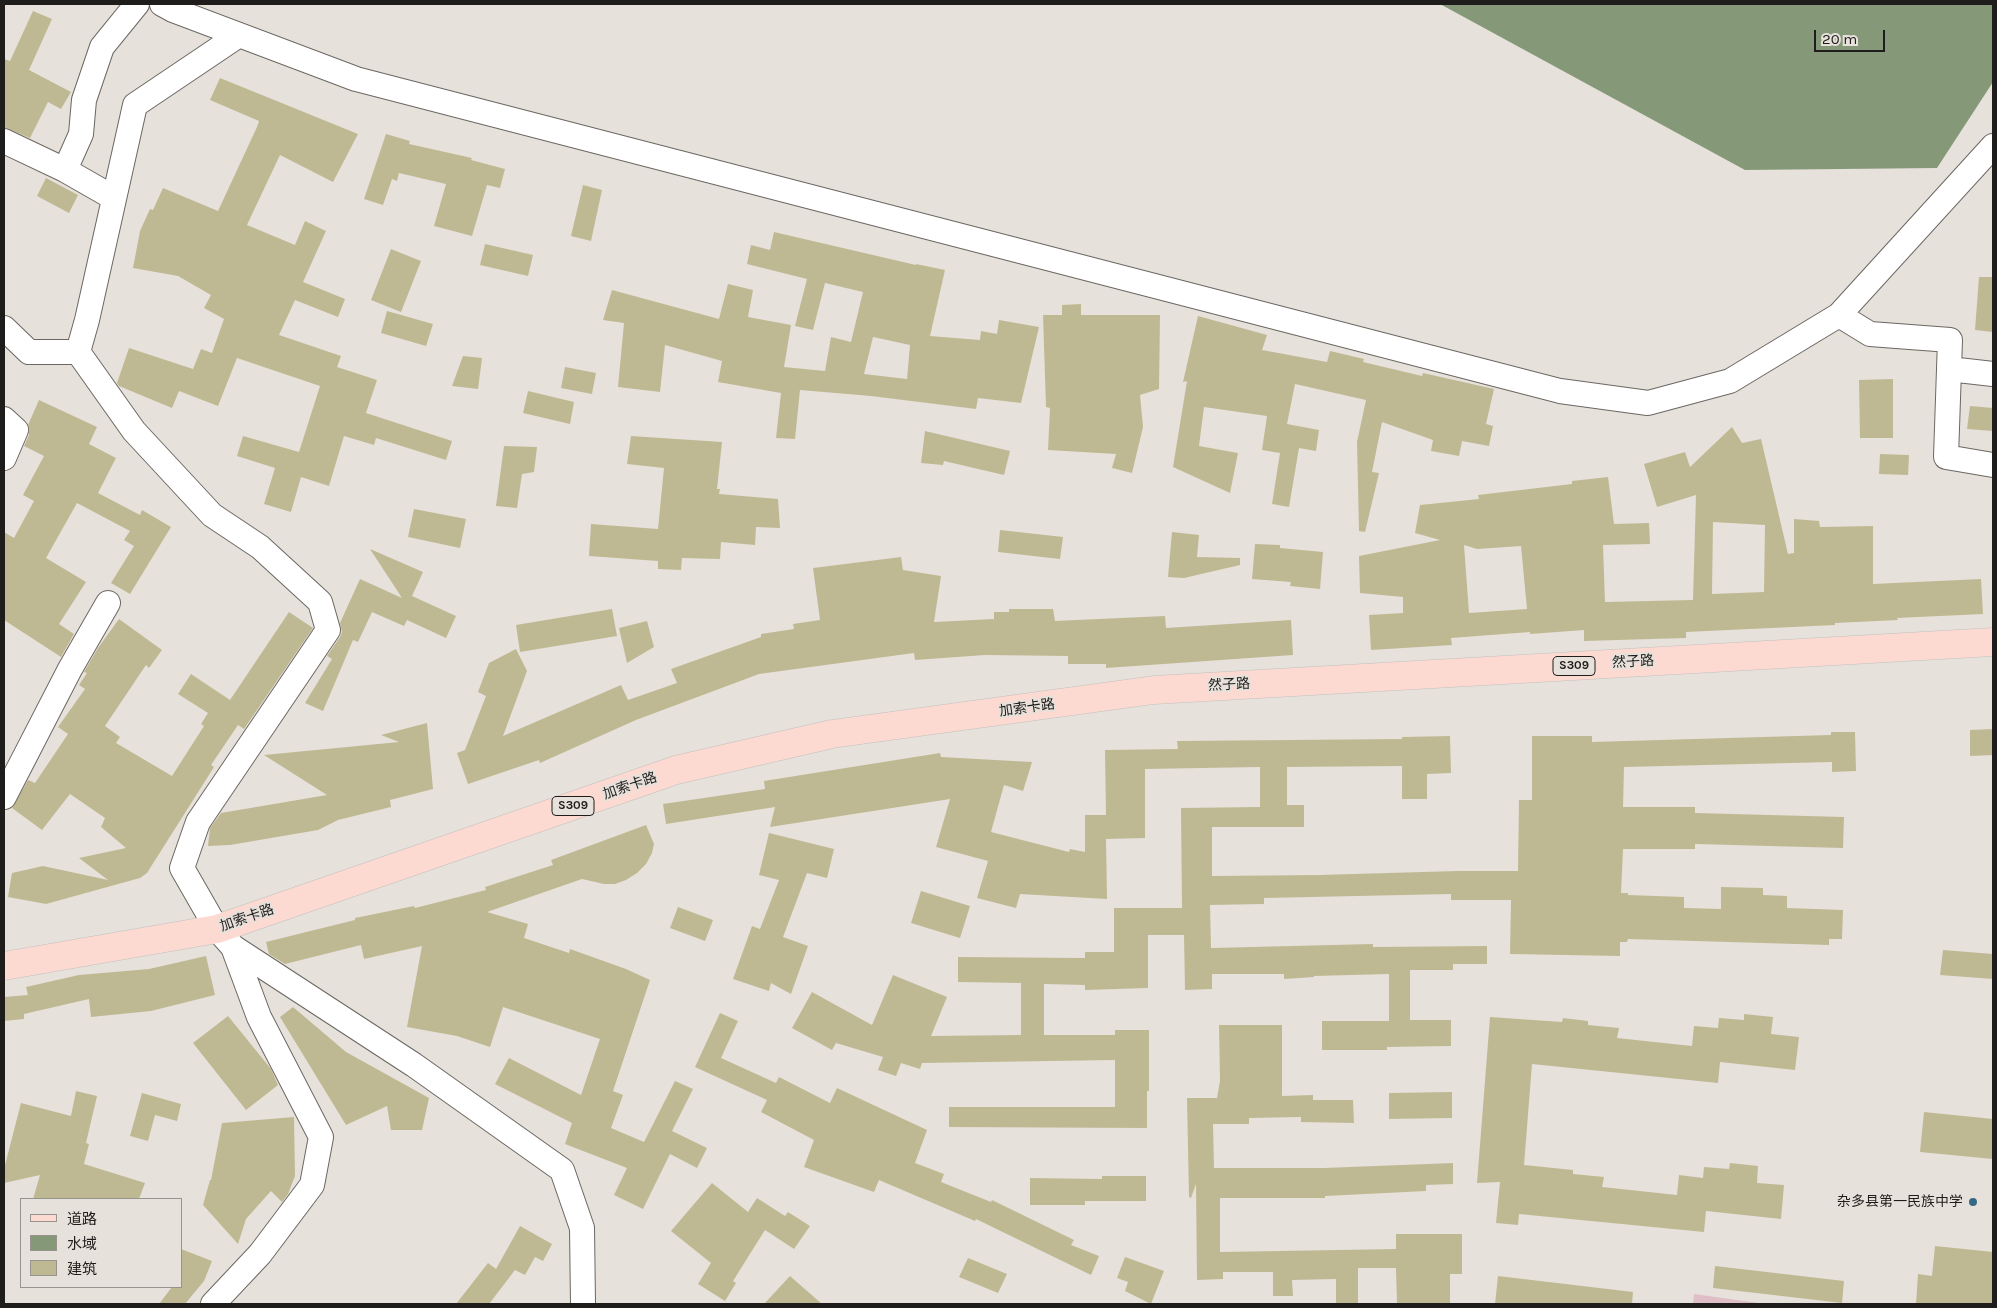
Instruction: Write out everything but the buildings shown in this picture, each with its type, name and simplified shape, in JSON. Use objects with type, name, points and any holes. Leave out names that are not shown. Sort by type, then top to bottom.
[{"type":"main road","name":"然子路","points":[[1154,690],[1993,642]]},
{"type":"main road","name":"加索卡路","points":[[4,965],[225,938],[676,770],[832,734],[1154,690]]},
{"type":"street","points":[[65,170],[81,134],[84,100],[102,47],[136,4]]},
{"type":"street","points":[[162,4],[356,79],[1560,391],[1648,403],[1730,381],[1839,314],[1993,146]]},
{"type":"street","points":[[78,352],[87,320],[135,105],[239,35]]},
{"type":"street","points":[[4,141],[65,170],[114,198]]},
{"type":"street","points":[[1839,314],[1870,334],[1950,340],[1946,457],[1993,464]]},
{"type":"street","points":[[4,328],[29,352],[78,352]]},
{"type":"street","points":[[78,352],[134,432],[212,515],[260,547],[320,602],[328,630],[198,822],[182,868],[225,938],[259,1017],[322,1137],[312,1185],[260,1254],[213,1304]]},
{"type":"street","points":[[1949,369],[1993,374]]},
{"type":"street","points":[[4,419],[16,430],[4,458]]},
{"type":"street","points":[[4,797],[70,668],[108,603]]},
{"type":"street","points":[[225,938],[414,1064],[562,1170],[582,1228],[583,1304]]},
{"type":"shaded area","points":[[1694,1294],[1766,1304],[1693,1304]]},
{"type":"water","points":[[1440,4],[1993,4],[1993,82],[1937,168],[1745,170]]},
{"type":"place","name":"杂多县第一民族中学","points":[[1973,1202]]}]
